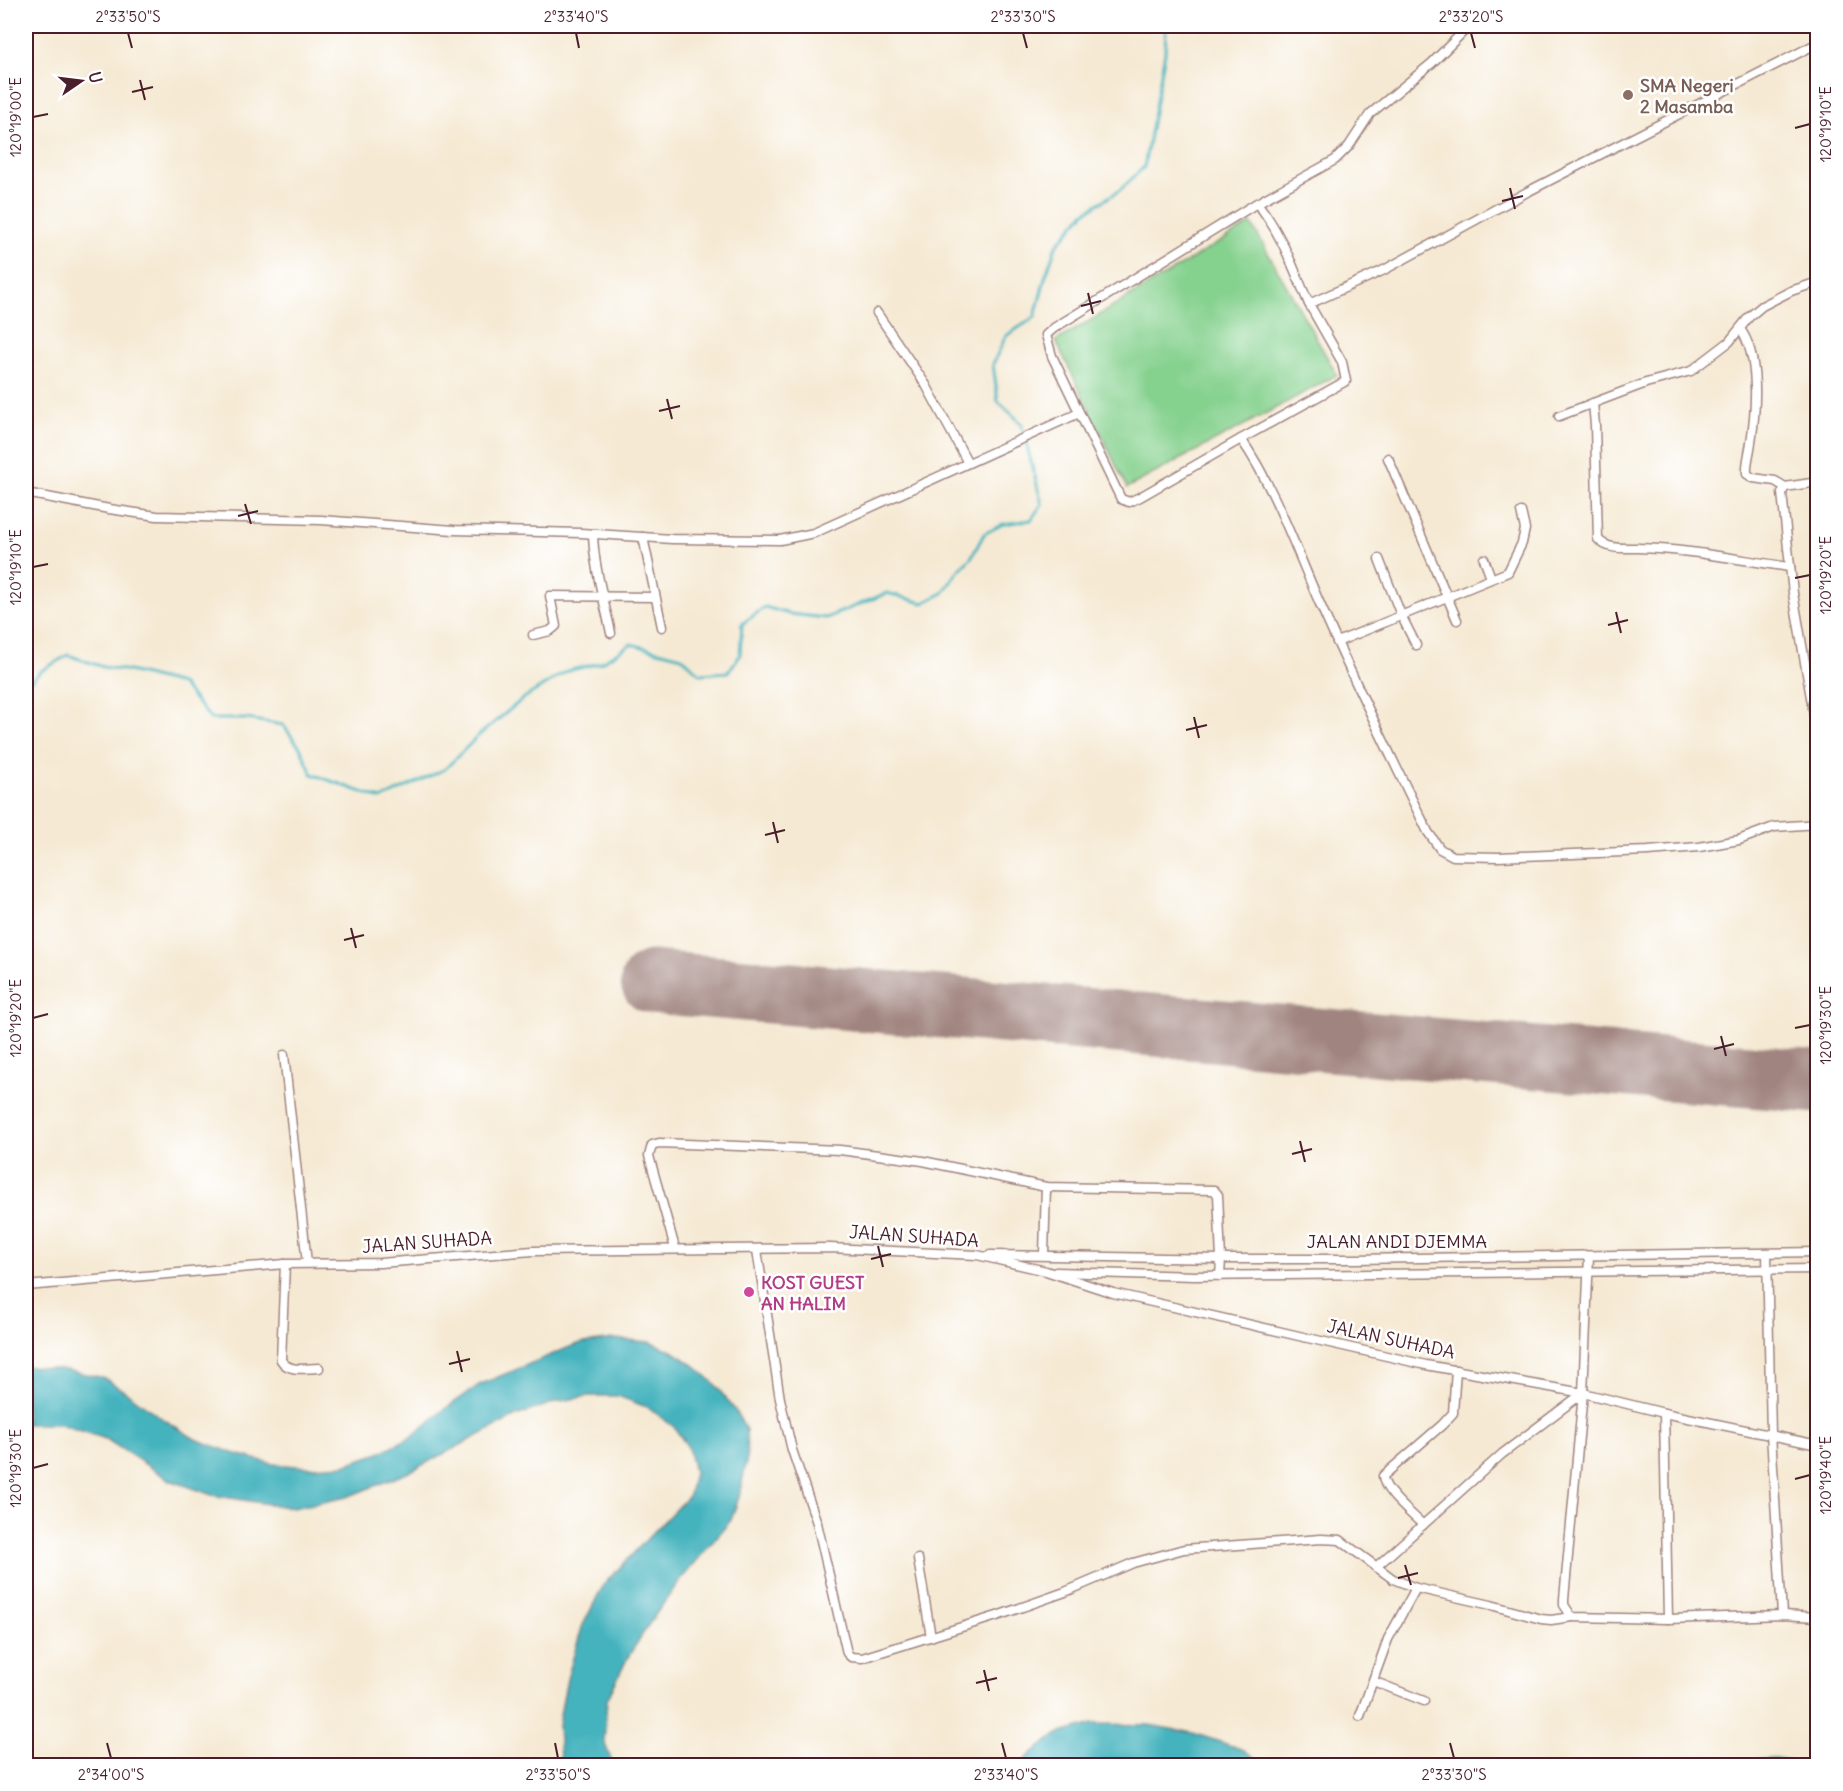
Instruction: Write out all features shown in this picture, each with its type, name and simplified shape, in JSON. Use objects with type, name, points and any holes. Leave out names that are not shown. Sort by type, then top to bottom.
[{"type":"street","points":[[1257,203],[1267,215],[1309,304],[1342,362],[1346,381],[1129,502],[1120,499],[1052,356],[1046,335],[1054,327],[1257,203],[1335,160],[1370,114],[1432,63],[1469,26]]},
{"type":"street","points":[[1309,304],[1384,270],[1527,192],[1818,43]]},
{"type":"street","points":[[1559,416],[1646,383],[1691,371],[1721,348],[1762,306],[1791,291],[1818,282]]},
{"type":"street","points":[[877,314],[926,385],[968,463]]},
{"type":"street","points":[[1740,329],[1749,343],[1752,356],[1756,399],[1747,474],[1753,478],[1775,481],[1785,487],[1818,483]]},
{"type":"street","points":[[1593,403],[1598,539],[1602,543],[1613,548],[1667,549],[1791,567]]},
{"type":"street","points":[[26,493],[157,516],[321,520],[454,530],[780,540],[814,533],[1079,413]]},
{"type":"street","points":[[1241,439],[1254,458],[1355,684],[1428,832],[1440,849],[1453,855],[1498,857],[1648,851],[1700,847],[1739,840],[1774,827],[1818,824]]},
{"type":"street","points":[[1388,458],[1457,620]]},
{"type":"street","points":[[1785,487],[1782,502],[1791,567],[1813,687],[1818,738]]},
{"type":"street","points":[[1337,642],[1508,572],[1525,529],[1521,513]]},
{"type":"street","points":[[593,534],[602,589],[601,597],[611,633]]},
{"type":"street","points":[[643,537],[662,627]]},
{"type":"street","points":[[1379,559],[1401,615],[1416,645]]},
{"type":"street","points":[[1484,559],[1491,578]]},
{"type":"street","points":[[533,635],[550,631],[556,626],[550,596],[656,597]]},
{"type":"street","points":[[284,1055],[307,1263]]},
{"type":"street","points":[[675,1248],[649,1156],[652,1145],[659,1143],[840,1150],[923,1161],[1046,1187],[1214,1190],[1218,1195],[1220,1276]]},
{"type":"street","points":[[1044,1254],[1046,1187]]},
{"type":"street","name":"JALAN SUHADA","points":[[26,1286],[285,1264],[380,1263],[533,1251],[830,1248],[977,1255],[1154,1303],[1456,1370],[1582,1393],[1664,1413],[1818,1444]]},
{"type":"street","points":[[757,1250],[780,1399],[792,1449],[817,1523],[848,1653],[851,1657],[862,1658],[932,1637],[1065,1592],[1133,1563],[1184,1549],[1321,1539],[1340,1540],[1393,1579],[1416,1588],[1541,1619],[1572,1617],[1668,1619],[1782,1615],[1818,1617]]},
{"type":"street","name":"JALAN ANDI DJEMMA","points":[[977,1255],[1355,1259],[1818,1252]]},
{"type":"street","points":[[1767,1253],[1771,1434],[1782,1615]]},
{"type":"street","points":[[1572,1617],[1564,1605],[1564,1599],[1582,1393],[1589,1256]]},
{"type":"street","points":[[1355,1259],[1355,1274]]},
{"type":"street","points":[[285,1264],[281,1360],[285,1367],[291,1369],[319,1368]]},
{"type":"street","name":"JALAN ANDI DJEMMA","points":[[1046,1272],[1220,1276],[1818,1269]]},
{"type":"street","points":[[1423,1525],[1389,1490],[1383,1481],[1383,1476],[1453,1413],[1456,1370]]},
{"type":"street","points":[[1376,1567],[1502,1454],[1582,1393]]},
{"type":"street","points":[[1664,1413],[1668,1619]]},
{"type":"street","points":[[918,1559],[932,1637]]},
{"type":"street","points":[[1360,1716],[1388,1639],[1416,1588]]},
{"type":"street","points":[[1373,1681],[1424,1701]]},
{"type":"green space","points":[[1251,223],[1337,375],[1127,488],[1056,341]]},
{"type":"water","points":[[614,1339],[649,1342],[671,1350],[694,1365],[714,1383],[735,1410],[746,1430],[747,1458],[739,1497],[731,1520],[677,1584],[649,1624],[628,1657],[607,1700],[604,1741],[613,1765],[563,1765],[560,1758],[558,1725],[567,1679],[582,1627],[604,1584],[689,1495],[694,1472],[688,1447],[674,1427],[649,1408],[618,1396],[588,1396],[555,1402],[516,1416],[407,1473],[347,1497],[293,1508],[212,1495],[170,1480],[106,1439],[60,1424],[26,1424],[26,1366],[67,1370],[104,1378],[195,1439],[233,1453],[273,1464],[309,1467],[344,1465],[379,1453],[411,1437],[442,1411],[479,1385],[577,1344]]},
{"type":"water","points":[[1093,1724],[1149,1725],[1193,1733],[1244,1750],[1264,1765],[1020,1765],[1058,1734]]},
{"type":"water","points":[[1775,1759],[1807,1765],[1688,1765]]},
{"type":"waterway","points":[[26,685],[41,671],[68,655],[103,667],[181,684],[211,719],[247,719],[283,725],[301,749],[312,774],[381,799],[445,769],[478,736],[524,698],[567,671],[600,663],[631,644],[682,657],[700,674],[728,672],[740,655],[742,624],[765,607],[789,614],[826,618],[887,593],[923,603],[943,593],[959,570],[971,558],[984,534],[1003,524],[1031,520],[1042,504],[1021,423],[998,401],[993,364],[1006,336],[1035,317],[1056,246],[1084,213],[1120,190],[1144,167],[1165,52],[1166,26]]},
{"type":"runway","points":[[652,982],[1818,1082]]},
{"type":"place","name":"SMA Negeri 2 Masamba","points":[[1628,95]]},
{"type":"place","name":"KOST GUEST AN HALIM","points":[[749,1292]]}]
